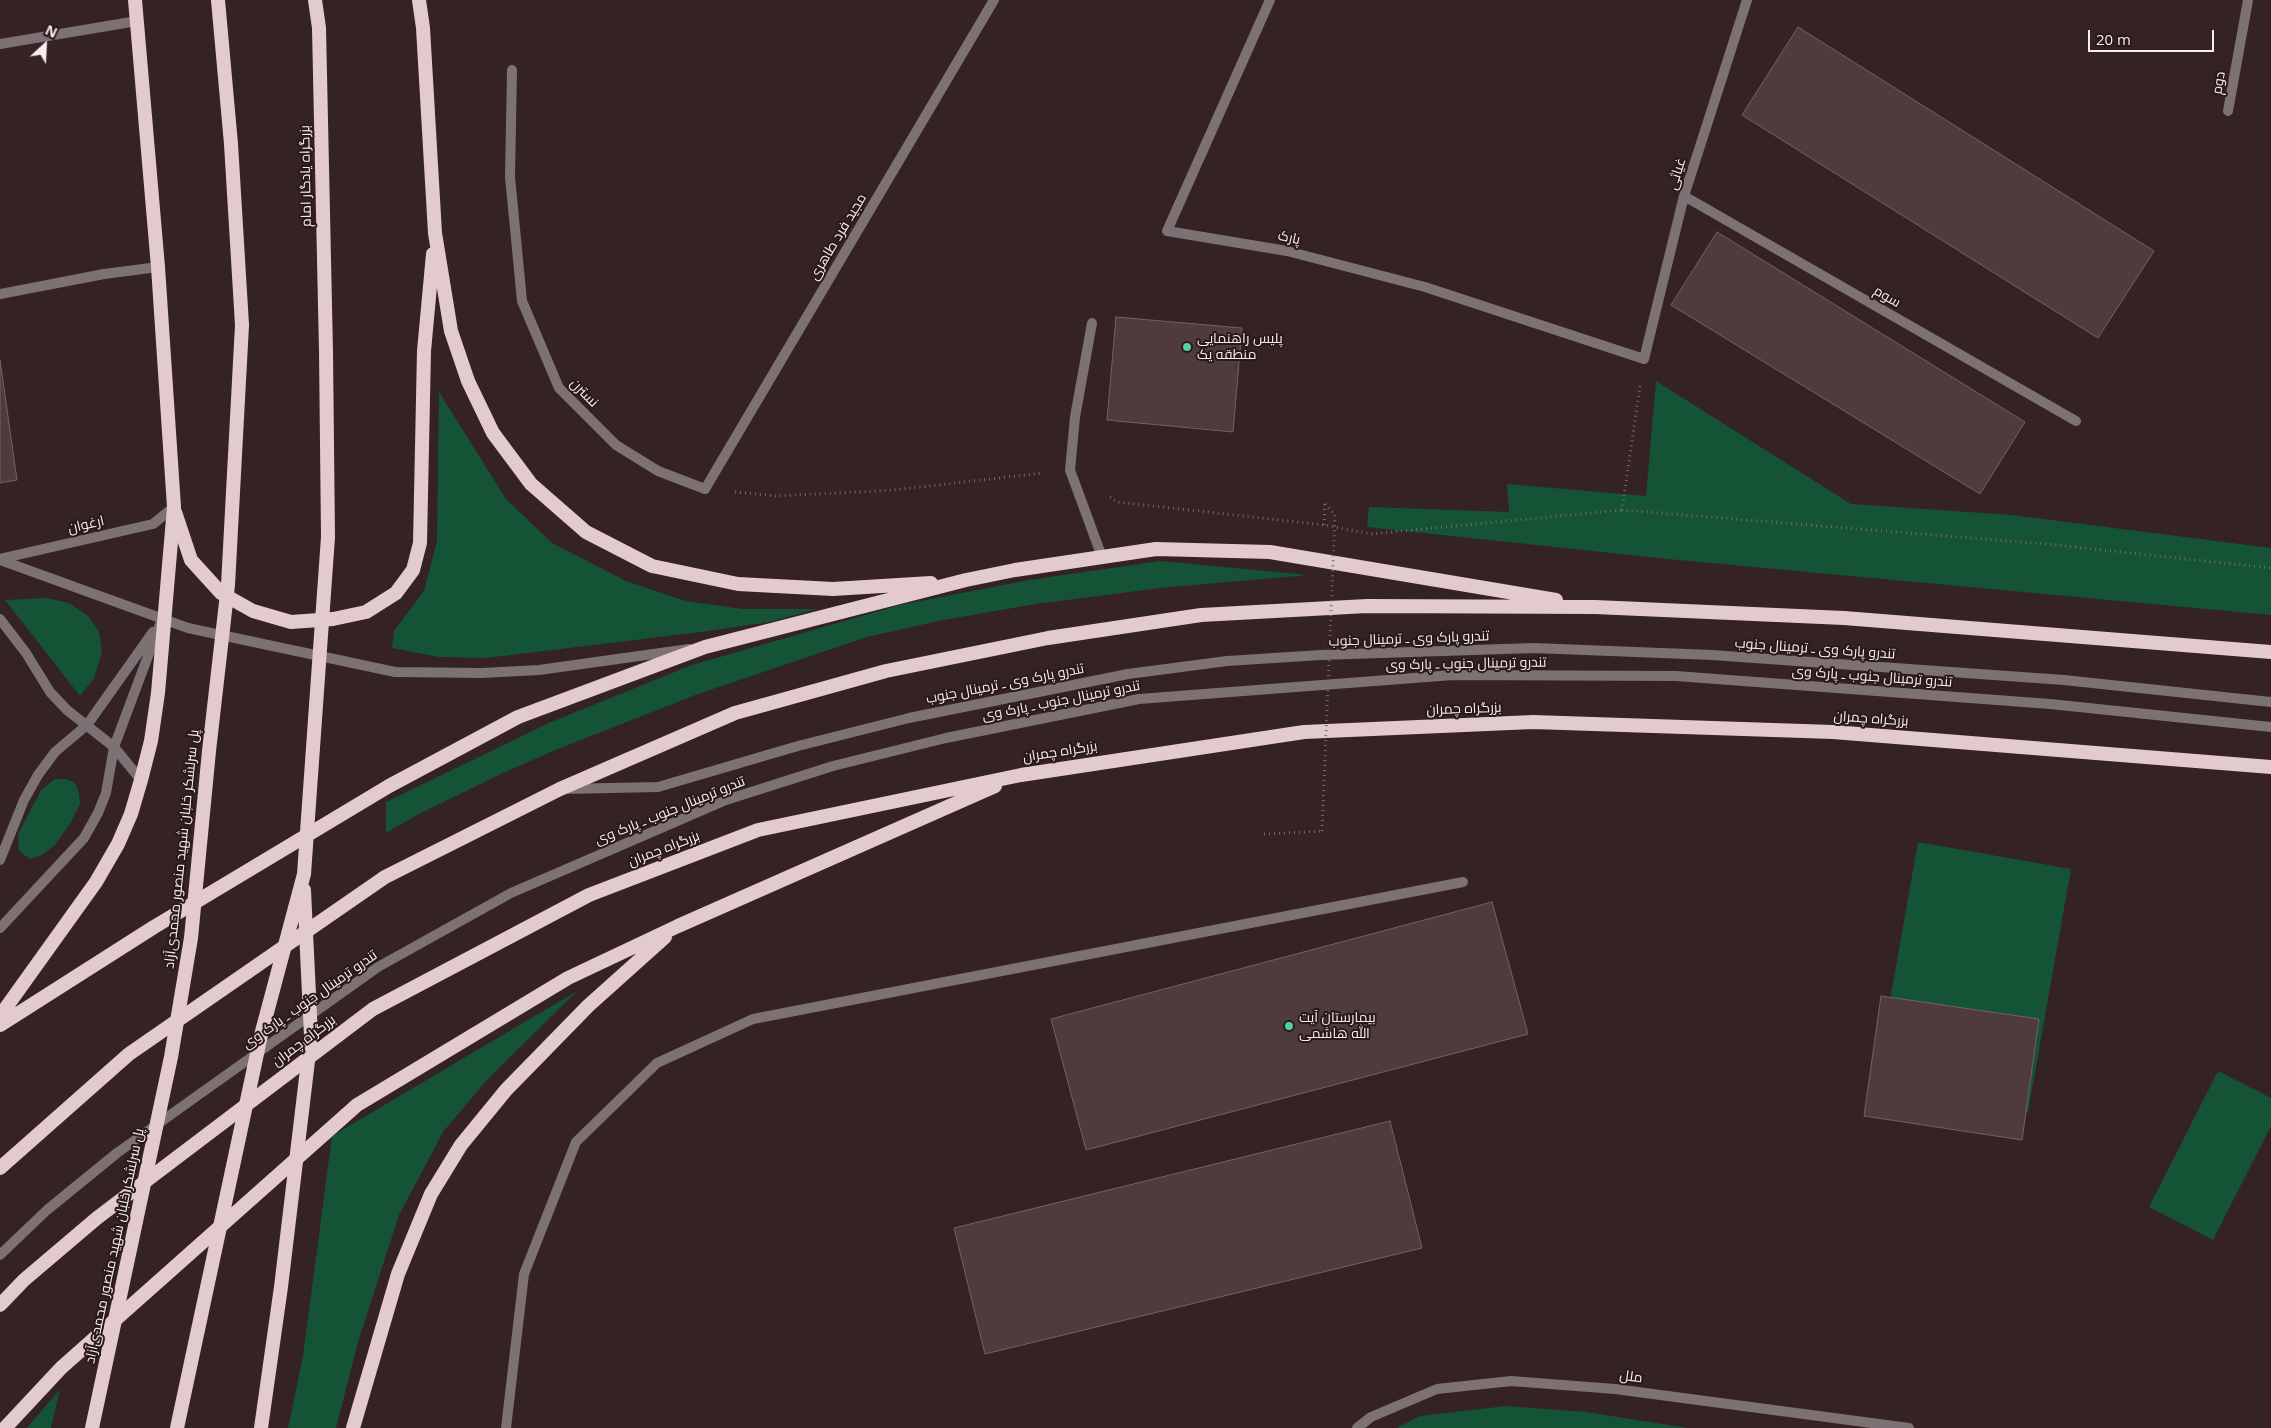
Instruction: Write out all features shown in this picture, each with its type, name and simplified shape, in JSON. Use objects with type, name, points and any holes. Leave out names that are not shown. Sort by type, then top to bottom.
[{"type":"highway","points":[[0,1016],[96,882],[118,844],[131,814],[141,780],[151,741],[158,693],[162,618],[174,507],[158,268],[135,0]]},
{"type":"highway","name":"پل سرلشکر خلبان شهید منصور محمدی‌آزاد","points":[[92,1428],[169,1067],[191,938],[209,751],[228,585],[242,325],[231,144],[218,0]]},
{"type":"highway","name":"بزرگراه یادگار امام","points":[[304,874],[328,537],[319,28],[315,0]]},
{"type":"highway","points":[[419,0],[423,28],[435,233],[451,331],[468,381],[493,433],[531,484],[586,532],[652,566],[738,584],[833,589],[966,580]]},
{"type":"highway","points":[[174,507],[191,560],[221,592],[253,611],[291,622],[333,619],[366,612],[396,593],[413,570],[420,543],[424,351],[435,233]]},
{"type":"highway","points":[[0,1026],[154,927],[380,791],[509,721],[705,646],[966,580],[1015,570],[1156,549],[1270,552],[1595,608]]},
{"type":"highway","points":[[0,1168],[129,1054],[385,877],[560,789],[735,713],[886,671],[1048,638],[1221,614],[1366,606],[1595,608],[1844,618],[2271,652]]},
{"type":"highway","name":"بزرگراه چمران","points":[[0,1305],[24,1280],[97,1218],[373,1009],[589,895],[758,830],[1021,775],[1304,732],[1533,722],[1833,732],[2271,767]]},
{"type":"highway","points":[[5,1428],[61,1368],[357,1104],[568,978],[678,926],[1021,775]]},
{"type":"highway","points":[[177,1428],[261,1035],[304,874]]},
{"type":"highway","points":[[260,1428],[282,1278],[311,1036],[304,874]]},
{"type":"highway","points":[[353,1428],[398,1274],[431,1194],[461,1145],[506,1090],[588,1006],[678,926]]},
{"type":"street","name":"مجید فرد طاهری","points":[[705,489],[994,0]]},
{"type":"street","name":"پارک","points":[[1270,0],[1167,231],[1288,251],[1425,286],[1644,359]]},
{"type":"street","name":"غیاثی","points":[[1644,359],[1684,196],[1747,0]]},
{"type":"street","name":"دوم","points":[[2228,111],[2248,0]]},
{"type":"street","points":[[0,44],[137,21]]},
{"type":"street","name":"نسترن","points":[[512,70],[510,176],[522,301],[559,388],[616,445],[658,471],[705,489]]},
{"type":"street","name":"سوم","points":[[1684,196],[2076,421]]},
{"type":"street","points":[[0,294],[104,274],[158,268]]},
{"type":"street","points":[[1092,322],[1075,417],[1070,470],[1102,557]]},
{"type":"street","name":"ارغوان","points":[[0,559],[153,524],[174,507]]},
{"type":"street","points":[[0,559],[188,628],[395,672],[482,673],[539,670],[705,646]]},
{"type":"street","points":[[0,860],[24,800],[38,775],[56,752],[87,725],[162,618]]},
{"type":"street","points":[[0,928],[84,838],[98,813],[106,793],[114,747],[162,618]]},
{"type":"street","points":[[0,619],[26,653],[50,692],[67,710],[114,747],[141,780]]},
{"type":"street","name":"تندرو پارک وی ـ ترمینال جنوب","points":[[560,789],[658,787],[798,746],[909,718],[1128,674],[1227,661],[1322,655],[1534,648],[1712,656],[2064,680],[2271,702]]},
{"type":"street","name":"تندرو ترمینال جنوب ـ پارک وی","points":[[0,1256],[46,1210],[117,1153],[354,984],[378,967],[503,898],[726,800],[833,766],[946,738],[1139,698],[1453,675],[1676,676],[2050,704],[2271,727]]},
{"type":"street","points":[[506,1428],[524,1274],[576,1142],[657,1063],[753,1018],[1463,882]]},
{"type":"street","name":"ملل","points":[[1357,1428],[1371,1417],[1437,1389],[1511,1381],[1615,1389],[1831,1424],[1909,1428]]},
{"type":"path","points":[[1622,510],[1644,359]]},
{"type":"path","points":[[705,489],[775,496],[893,490],[1070,470],[1117,502],[1324,525],[1371,534],[1622,510],[2046,544],[2271,568]]},
{"type":"path","points":[[1264,834],[1322,831],[1335,515],[1325,503],[1324,525]]},
{"type":"green space","points":[[1656,381],[1851,504],[2012,515],[2271,548],[2271,615],[1668,559],[1367,527],[1369,507],[1509,512],[1507,484],[1646,496]]},
{"type":"green space","points":[[439,392],[506,499],[552,543],[626,581],[685,601],[743,609],[817,609],[769,622],[486,658],[439,657],[392,648],[394,631],[424,591],[437,541]]},
{"type":"green space","points":[[1160,561],[1308,575],[1160,588],[1036,604],[943,620],[867,637],[698,694],[558,749],[507,771],[419,814],[386,833],[386,802],[551,722],[692,665],[900,605],[1029,580]]},
{"type":"green space","points":[[46,598],[69,603],[88,616],[99,632],[102,652],[94,678],[80,696],[5,600]]},
{"type":"green space","points":[[55,779],[66,779],[75,783],[79,793],[80,804],[70,824],[54,846],[40,856],[30,859],[19,851],[18,834],[41,790]]},
{"type":"green space","points":[[1918,842],[2071,869],[2028,1112],[1875,1085]]},
{"type":"green space","points":[[577,991],[486,1081],[443,1132],[399,1215],[358,1342],[336,1428],[288,1428],[303,1356],[332,1136]]},
{"type":"green space","points":[[2218,1071],[2271,1098],[2271,1126],[2213,1240],[2149,1207]]},
{"type":"green space","points":[[60,1389],[51,1428],[27,1428]]},
{"type":"green space","points":[[1506,1406],[1586,1412],[1688,1428],[1397,1428],[1420,1416]]},
{"type":"building","points":[[1798,27],[2154,251],[2098,338],[1742,115]]},
{"type":"building","points":[[1717,232],[2025,422],[1980,494],[1671,305]]},
{"type":"building","points":[[1116,317],[1242,328],[1233,432],[1107,420]]},
{"type":"building","points":[[0,360],[17,480],[0,483]]},
{"type":"building","name":"بیمارستان آیت الله هاشمی","points":[[1492,902],[1528,1034],[1086,1150],[1051,1019]]},
{"type":"building","points":[[1881,996],[2039,1019],[2022,1140],[1864,1116]]},
{"type":"building","points":[[1390,1121],[1422,1248],[985,1354],[954,1228]]},
{"type":"place","name":"پلیس راهنمایی منطقه یک","points":[[1187,347]]},
{"type":"place","name":"بیمارستان آیت الله هاشمی","points":[[1289,1026]]}]
